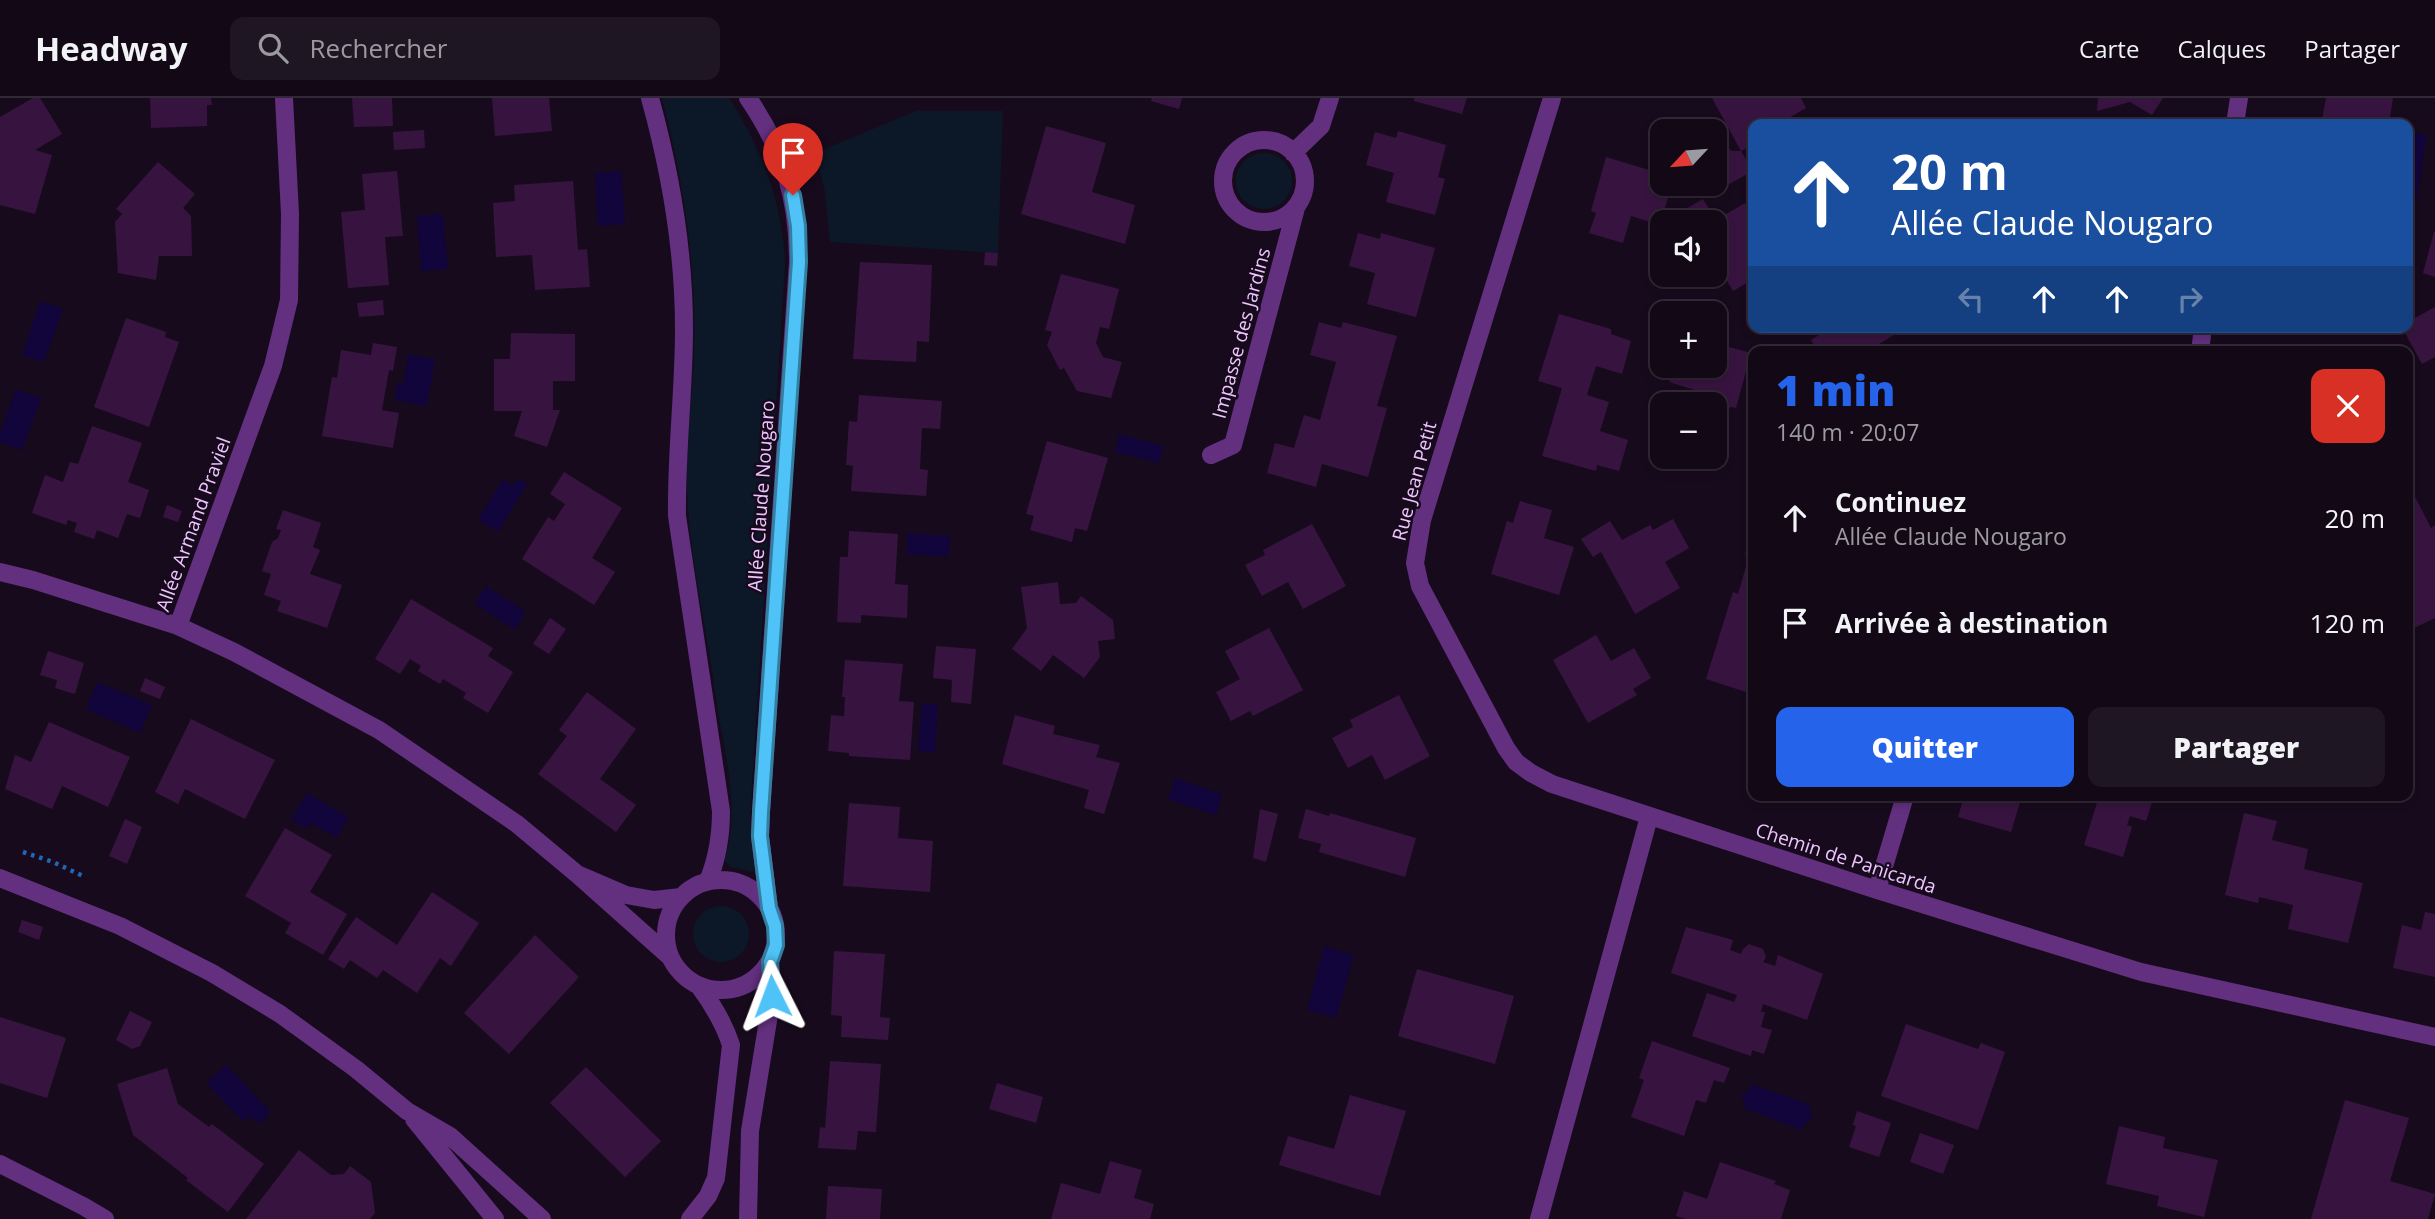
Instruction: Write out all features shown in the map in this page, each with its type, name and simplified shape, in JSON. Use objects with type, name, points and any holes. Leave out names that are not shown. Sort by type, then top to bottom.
[{"type":"street","name":"Allée Armand Praviel","points":[[284,98],[290,214],[289,300],[273,366],[178,626],[234,652],[379,730],[517,824],[669,956]]},
{"type":"street","points":[[650,98],[667,164],[678,232],[684,327],[677,516],[721,811],[721,835],[716,862],[708,881]]},
{"type":"street","name":"Allée Claude Nougaro","points":[[748,98],[776,144],[786,170],[798,226],[799,262],[761,812],[760,836],[769,908]]},
{"type":"street","points":[[1293,153],[1321,126],[1330,98]]},
{"type":"street","name":"Rue Jean Petit","points":[[1552,98],[1422,520],[1415,563],[1420,586],[1516,762],[1552,784],[1649,817]]},
{"type":"street","points":[[2236,119],[2239,98]]},
{"type":"street","name":"Impasse des Jardins","points":[[1210,455],[1233,445],[1296,208],[1305,191],[1305,175],[1299,159],[1288,147],[1273,141],[1258,140],[1242,145],[1230,157],[1223,171],[1222,188],[1228,203],[1239,215],[1254,222],[1270,223],[1286,217],[1296,208]]},
{"type":"street","points":[[0,572],[178,626]]},
{"type":"street","points":[[1877,890],[1904,801]]},
{"type":"street","points":[[1539,1219],[1649,817]]},
{"type":"street","name":"Chemin de Panicarda","points":[[1649,817],[2141,972],[2435,1037]]},
{"type":"street","name":"Allée Armand Praviel","points":[[577,874],[626,895],[654,900],[681,897]]},
{"type":"street","points":[[0,878],[120,926],[212,973],[280,1014],[356,1069],[407,1111],[450,1136],[542,1219]]},
{"type":"street","points":[[726,880],[742,884],[757,893],[769,908],[775,926],[776,945],[770,962],[757,978],[739,988],[719,991],[699,986],[676,968],[669,956],[665,937],[668,918],[676,901],[691,888],[708,881],[726,880]]},
{"type":"street","points":[[748,1219],[750,1131],[772,996],[770,962]]},
{"type":"street","points":[[690,1219],[708,1196],[716,1178],[731,1045],[715,1007],[699,986]]},
{"type":"street","points":[[407,1111],[495,1219]]},
{"type":"street","points":[[0,1164],[105,1219]]},
{"type":"shaded area","points":[[662,98],[729,98],[761,157],[769,178],[783,242],[785,265],[750,817],[755,870],[753,872],[731,867],[724,860],[731,820],[729,779],[688,514],[687,454],[694,322],[691,258],[683,193]]},
{"type":"shaded area","points":[[916,111],[1003,111],[998,253],[830,242],[825,192],[815,153]]},
{"type":"shaded area","points":[[2413,133],[2427,135],[2417,197],[2413,196]]},
{"type":"shaded area","points":[[1258,153],[1270,153],[1280,157],[1288,165],[1292,181],[1288,197],[1280,205],[1270,209],[1258,209],[1248,205],[1240,197],[1236,187],[1236,175],[1240,165],[1248,157]]},
{"type":"shaded area","points":[[621,171],[625,224],[598,226],[595,173]]},
{"type":"shaded area","points":[[443,214],[448,269],[421,271],[417,216]]},
{"type":"shaded area","points":[[40,301],[63,309],[44,362],[22,355]]},
{"type":"shaded area","points":[[408,354],[435,359],[427,406],[395,400],[397,383],[404,383]]},
{"type":"shaded area","points":[[16,389],[41,398],[22,450],[0,442],[0,433]]},
{"type":"shaded area","points":[[1119,434],[1164,446],[1159,463],[1115,452]]},
{"type":"shaded area","points":[[503,479],[512,485],[520,479],[527,484],[498,532],[478,519]]},
{"type":"shaded area","points":[[907,533],[950,536],[948,557],[907,554]]},
{"type":"shaded area","points":[[486,586],[526,612],[515,630],[475,604]]},
{"type":"shaded area","points":[[97,682],[152,705],[140,733],[86,709]]},
{"type":"shaded area","points":[[922,703],[938,705],[935,752],[918,751]]},
{"type":"shaded area","points":[[1175,778],[1222,794],[1216,815],[1168,799]]},
{"type":"shaded area","points":[[307,793],[348,817],[337,838],[311,823],[307,829],[291,820]]},
{"type":"shaded area","points":[[721,906],[732,908],[741,914],[747,923],[747,945],[741,954],[732,960],[721,962],[710,960],[701,954],[695,945],[693,934],[695,923],[701,914],[710,908]]},
{"type":"shaded area","points":[[1324,946],[1354,955],[1336,1018],[1307,1010]]},
{"type":"shaded area","points":[[226,1065],[271,1112],[259,1124],[250,1116],[244,1122],[206,1083]]},
{"type":"shaded area","points":[[1752,1084],[1811,1105],[1810,1121],[1804,1124],[1802,1130],[1744,1108],[1741,1097],[1750,1090]]},
{"type":"building","points":[[33,98],[40,98],[62,134],[35,150],[52,155],[35,214],[0,205],[0,117]]},
{"type":"building","points":[[150,98],[211,98],[212,105],[207,105],[207,126],[151,128]]},
{"type":"building","points":[[352,98],[392,98],[393,126],[354,127]]},
{"type":"building","points":[[492,98],[549,98],[552,131],[495,136]]},
{"type":"building","points":[[1152,98],[1182,98],[1179,109],[1151,101]]},
{"type":"building","points":[[1414,98],[1467,98],[1462,114],[1414,101]]},
{"type":"building","points":[[1712,98],[1801,98],[1806,108],[1787,119],[1748,119],[1748,147],[1741,151],[1727,125],[1727,119],[1723,119]]},
{"type":"building","points":[[2098,98],[2163,98],[2152,115],[2130,102],[2097,111]]},
{"type":"building","points":[[2326,98],[2393,98],[2390,119],[2322,119]]},
{"type":"building","points":[[1046,126],[1106,143],[1092,192],[1135,205],[1125,244],[1021,214]]},
{"type":"building","points":[[424,130],[425,148],[394,150],[393,132]]},
{"type":"building","points":[[1398,131],[1446,145],[1438,177],[1445,179],[1435,215],[1386,202],[1394,173],[1366,165],[1375,132],[1396,138]]},
{"type":"building","points":[[1727,147],[1731,151],[1741,151],[1748,163],[1748,174],[1727,185]]},
{"type":"building","points":[[1606,157],[1650,170],[1650,196],[1668,196],[1664,210],[1650,210],[1650,222],[1631,216],[1623,243],[1589,233],[1596,213],[1591,211]]},
{"type":"building","points":[[158,162],[195,194],[183,208],[191,216],[192,256],[159,256],[156,280],[118,273],[115,222],[122,214],[116,209]]},
{"type":"building","points":[[397,171],[403,236],[385,237],[389,285],[348,288],[341,212],[365,210],[362,174]]},
{"type":"building","points":[[573,181],[578,250],[587,249],[590,287],[535,290],[532,255],[496,257],[493,203],[515,201],[514,185]]},
{"type":"building","points":[[1703,199],[1710,210],[1684,210]]},
{"type":"building","points":[[1745,203],[1748,208],[1748,282],[1733,291],[1727,281],[1727,214]]},
{"type":"building","points":[[2435,232],[2435,277],[2423,273]]},
{"type":"building","points":[[1358,233],[1380,239],[1381,233],[1435,248],[1416,317],[1367,304],[1375,273],[1349,266]]},
{"type":"building","points":[[985,252],[998,253],[997,266],[984,265]]},
{"type":"building","points":[[860,262],[932,265],[929,342],[917,341],[916,362],[853,359]]},
{"type":"building","points":[[1061,274],[1119,289],[1109,329],[1100,327],[1096,343],[1103,357],[1122,362],[1111,398],[1077,391],[1064,368],[1060,370],[1047,345],[1052,332],[1045,330]]},
{"type":"building","points":[[383,300],[384,315],[359,317],[357,303]]},
{"type":"building","points":[[2435,307],[2435,357],[2422,364],[2405,333],[2413,333],[2413,319]]},
{"type":"building","points":[[1559,314],[1611,329],[1611,334],[1631,341],[1622,374],[1596,366],[1587,395],[1609,402],[1600,431],[1628,440],[1619,471],[1597,465],[1596,471],[1542,456],[1562,388],[1538,381]]},
{"type":"building","points":[[126,318],[166,332],[165,337],[179,342],[149,427],[94,407]]},
{"type":"building","points":[[1319,322],[1341,328],[1343,322],[1397,336],[1377,406],[1387,408],[1368,477],[1322,464],[1316,487],[1267,473],[1275,443],[1294,448],[1304,415],[1320,420],[1336,362],[1310,355]]},
{"type":"building","points":[[511,333],[575,334],[575,381],[553,381],[553,410],[560,410],[547,447],[514,436],[522,411],[494,411],[494,359],[510,359]]},
{"type":"building","points":[[1822,333],[1897,333],[1876,346],[1814,346],[1811,340]]},
{"type":"building","points":[[373,343],[397,347],[393,371],[389,370],[382,410],[399,413],[393,448],[322,436],[332,377],[337,378],[341,350],[371,355]]},
{"type":"building","points":[[1727,346],[1748,352],[1748,364],[1736,408],[1730,407],[1727,416],[1727,392],[1698,392],[1669,382],[1670,378],[1727,378]]},
{"type":"building","points":[[859,395],[942,401],[940,429],[922,428],[920,469],[928,470],[926,496],[851,491],[853,466],[846,465],[849,421],[857,422]]},
{"type":"building","points":[[92,426],[142,443],[128,482],[149,490],[140,518],[127,514],[118,538],[97,530],[94,539],[74,532],[77,523],[68,520],[66,525],[32,513],[45,475],[63,482],[70,462],[78,464]]},
{"type":"building","points":[[1047,441],[1108,458],[1087,531],[1075,528],[1072,542],[1030,530],[1034,516],[1026,514]]},
{"type":"building","points":[[564,472],[622,508],[592,558],[615,572],[594,605],[522,559],[548,517],[554,521],[565,504],[550,494]]},
{"type":"building","points":[[2413,493],[2431,528],[2435,525],[2435,618],[2413,629]]},
{"type":"building","points":[[1520,501],[1552,510],[1544,538],[1574,547],[1559,595],[1491,574],[1507,521],[1513,523]]},
{"type":"building","points":[[167,505],[182,511],[178,522],[163,517]]},
{"type":"building","points":[[283,510],[321,523],[313,547],[320,550],[310,574],[342,585],[327,628],[277,611],[281,601],[264,595],[271,574],[262,571],[272,542],[278,538],[281,530],[276,529]]},
{"type":"building","points":[[1673,519],[1689,548],[1665,562],[1680,588],[1635,614],[1601,552],[1593,557],[1581,539],[1610,521],[1622,540],[1650,525],[1653,530]]},
{"type":"building","points":[[1312,524],[1346,586],[1303,609],[1288,582],[1262,596],[1245,565],[1265,555],[1263,550]]},
{"type":"building","points":[[849,531],[898,534],[895,584],[908,585],[907,618],[861,615],[861,623],[837,622],[840,557],[848,557]]},
{"type":"building","points":[[1748,559],[1746,692],[1706,679],[1733,592],[1738,594]]},
{"type":"building","points":[[1058,582],[1060,604],[1076,603],[1081,596],[1113,620],[1115,639],[1098,641],[1100,657],[1084,678],[1053,655],[1041,671],[1012,649],[1027,628],[1021,587]]},
{"type":"building","points":[[411,599],[493,648],[488,656],[513,672],[488,713],[463,698],[466,693],[443,679],[440,684],[418,671],[421,666],[410,659],[400,674],[375,659]]},
{"type":"building","points":[[550,618],[566,629],[549,654],[533,644]]},
{"type":"building","points":[[1269,628],[1303,690],[1253,716],[1250,711],[1231,721],[1216,692],[1240,679],[1225,651]]},
{"type":"building","points":[[1596,635],[1611,661],[1634,648],[1651,678],[1633,689],[1637,695],[1588,723],[1553,660]]},
{"type":"building","points":[[936,646],[976,649],[971,704],[951,702],[952,680],[933,678]]},
{"type":"building","points":[[48,651],[84,663],[75,694],[55,688],[57,680],[40,675]]},
{"type":"building","points":[[845,660],[903,664],[899,701],[914,702],[910,760],[849,756],[849,753],[828,751],[831,715],[844,716],[845,697],[842,697]]},
{"type":"building","points":[[145,678],[165,687],[160,699],[140,691]]},
{"type":"building","points":[[587,692],[636,729],[600,779],[636,805],[616,832],[538,774],[567,736],[559,730]]},
{"type":"building","points":[[1399,695],[1430,756],[1385,780],[1372,755],[1348,768],[1332,738],[1353,727],[1350,720]]},
{"type":"building","points":[[1015,715],[1055,726],[1053,734],[1100,745],[1096,757],[1120,763],[1104,814],[1084,808],[1089,790],[1002,764]]},
{"type":"building","points":[[191,719],[275,760],[245,819],[185,789],[178,804],[155,792]]},
{"type":"building","points":[[49,722],[130,757],[108,807],[62,786],[52,809],[5,789],[15,755],[31,762]]},
{"type":"building","points":[[1963,801],[2020,801],[2011,832],[1958,817]]},
{"type":"building","points":[[2097,801],[2152,801],[2146,821],[2130,816],[2127,825],[2132,827],[2123,857],[2084,845]]},
{"type":"building","points":[[849,803],[900,807],[898,838],[933,841],[930,892],[843,886]]},
{"type":"building","points":[[1260,809],[1278,814],[1266,862],[1253,858]]},
{"type":"building","points":[[1306,809],[1329,816],[1330,813],[1416,838],[1405,877],[1319,852],[1321,844],[1298,838]]},
{"type":"building","points":[[2244,813],[2277,821],[2272,840],[2308,849],[2304,869],[2363,883],[2348,943],[2288,929],[2293,905],[2259,897],[2258,903],[2225,895]]},
{"type":"building","points":[[125,819],[142,827],[127,864],[109,856]]},
{"type":"building","points":[[285,828],[332,855],[310,892],[347,914],[323,955],[285,933],[291,923],[245,896]]},
{"type":"building","points":[[432,892],[479,923],[451,966],[440,958],[417,993],[383,970],[377,978],[350,960],[344,969],[328,959],[356,917],[397,945]]},
{"type":"building","points":[[2425,912],[2435,914],[2435,977],[2393,968],[2402,925],[2421,930]]},
{"type":"building","points":[[22,920],[43,927],[39,940],[18,932]]},
{"type":"building","points":[[1686,927],[1733,940],[1730,950],[1741,954],[1749,944],[1763,949],[1766,957],[1763,962],[1775,966],[1778,955],[1823,974],[1807,1020],[1763,1004],[1761,1012],[1765,1012],[1761,1027],[1772,1030],[1764,1054],[1752,1050],[1751,1056],[1692,1036],[1707,993],[1734,1002],[1737,995],[1671,973]]},
{"type":"building","points":[[535,935],[579,977],[509,1054],[464,1013]]},
{"type":"building","points":[[834,951],[885,954],[880,1017],[890,1018],[888,1040],[841,1037],[842,1016],[831,1015]]},
{"type":"building","points":[[1417,969],[1514,996],[1495,1064],[1398,1036]]},
{"type":"building","points":[[130,1011],[152,1022],[140,1046],[132,1049],[116,1040]]},
{"type":"building","points":[[0,1017],[66,1038],[47,1098],[0,1083]]},
{"type":"building","points":[[1906,1024],[1978,1049],[1981,1043],[2005,1052],[1978,1130],[1881,1096]]},
{"type":"building","points":[[1652,1041],[1730,1068],[1724,1083],[1714,1080],[1706,1103],[1696,1100],[1684,1136],[1631,1117],[1644,1080],[1639,1078]]},
{"type":"building","points":[[830,1061],[881,1064],[876,1132],[858,1131],[856,1150],[818,1148],[820,1127],[825,1128]]},
{"type":"building","points":[[586,1067],[661,1141],[625,1177],[550,1103]]},
{"type":"building","points":[[167,1068],[178,1104],[209,1127],[212,1124],[264,1164],[228,1212],[133,1135],[117,1084]]},
{"type":"building","points":[[997,1083],[1043,1097],[1036,1123],[989,1109]]},
{"type":"building","points":[[1350,1095],[1406,1111],[1380,1196],[1279,1165],[1288,1136],[1334,1149]]},
{"type":"building","points":[[2345,1100],[2409,1118],[2390,1181],[2435,1194],[2428,1219],[2311,1219]]},
{"type":"building","points":[[1857,1111],[1891,1123],[1879,1157],[1849,1147],[1856,1126],[1853,1125]]},
{"type":"building","points":[[2119,1126],[2165,1137],[2163,1148],[2218,1160],[2204,1217],[2157,1206],[2159,1196],[2106,1184]]},
{"type":"building","points":[[1920,1133],[1954,1145],[1943,1174],[1910,1162]]},
{"type":"building","points":[[299,1150],[331,1175],[344,1174],[350,1166],[371,1182],[375,1213],[370,1219],[246,1219]]},
{"type":"building","points":[[1110,1161],[1142,1170],[1134,1198],[1154,1204],[1150,1219],[1051,1219],[1061,1183],[1100,1194]]},
{"type":"building","points":[[1720,1162],[1776,1181],[1774,1184],[1790,1190],[1781,1219],[1686,1219],[1676,1216],[1684,1191],[1707,1199]]},
{"type":"building","points":[[828,1186],[882,1189],[880,1219],[826,1219]]},
{"type":"route","points":[[772,996],[770,962],[776,945],[775,926],[769,908],[760,836],[799,262],[798,226],[793,195]]}]
